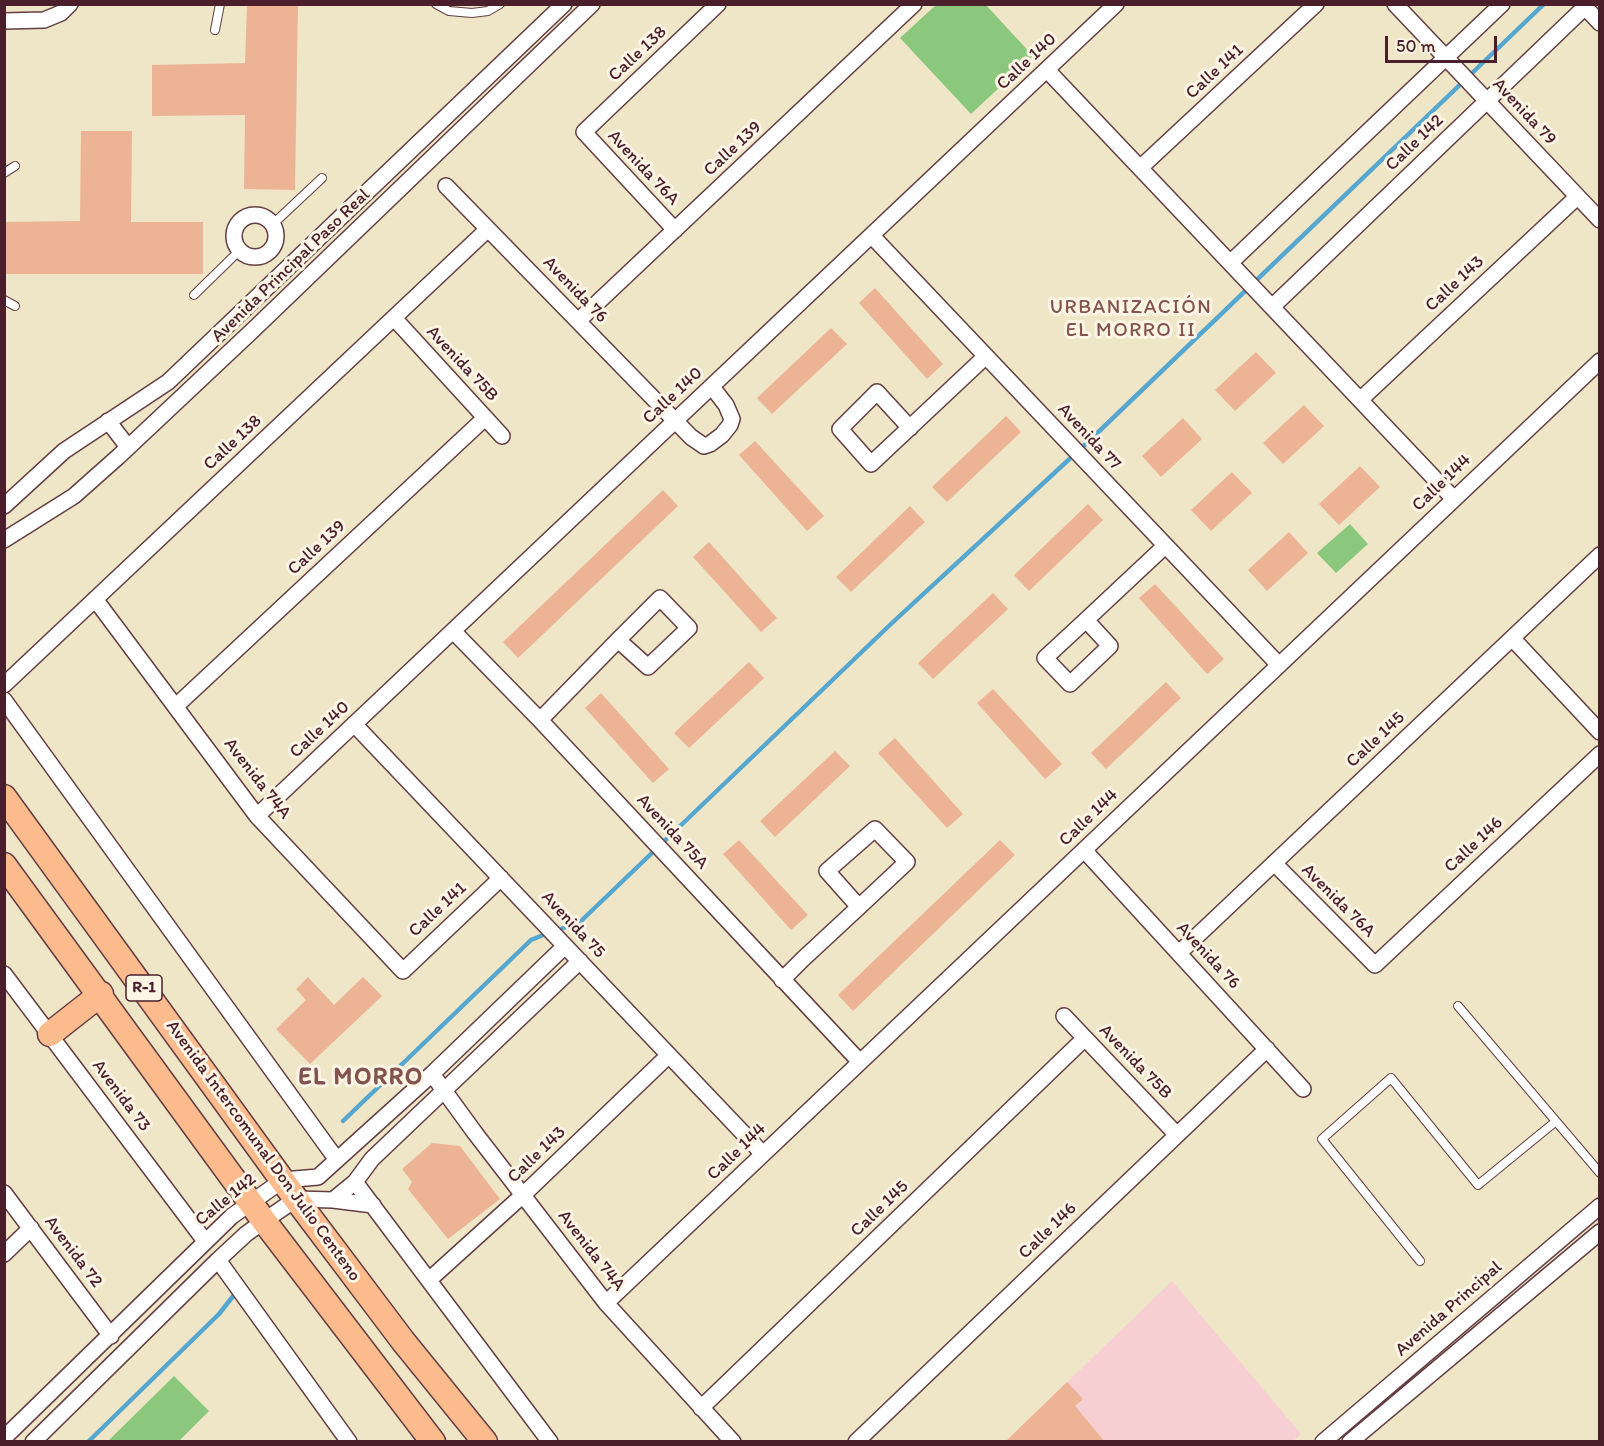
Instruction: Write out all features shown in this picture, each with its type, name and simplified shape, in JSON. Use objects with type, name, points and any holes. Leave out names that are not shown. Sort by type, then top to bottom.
[{"type":"main road","name":"Avenida Intercomunal Don Julio Centeno","points":[[4,797],[403,1341],[485,1442]]},
{"type":"main road","name":"Avenida Intercomunal Don Julio Centeno","points":[[4,864],[258,1211],[432,1441]]},
{"type":"main road","points":[[50,1034],[100,994]]},
{"type":"street","points":[[4,21],[44,20],[51,10],[70,4]]},
{"type":"street","name":"Avenida Principal Paso Real","points":[[4,506],[64,451],[168,382],[564,4]]},
{"type":"street","name":"Avenida Principal Paso Real","points":[[4,540],[74,496],[128,447],[592,4]]},
{"type":"street","name":"Calle 138","points":[[584,132],[718,4]]},
{"type":"street","name":"Calle 140","points":[[257,816],[1116,4]]},
{"type":"street","name":"Calle 141","points":[[1140,168],[1316,4]]},
{"type":"street","name":"Avenida 79","points":[[1395,4],[1599,220]]},
{"type":"street","points":[[1230,263],[1502,4]]},
{"type":"street","name":"Calle 139","points":[[578,321],[912,5]]},
{"type":"street","points":[[1584,6],[1599,23]]},
{"type":"street","name":"Calle 142","points":[[1272,307],[1584,6]]},
{"type":"street","points":[[1047,70],[1454,499]]},
{"type":"street","name":"Avenida 76A","points":[[584,132],[675,230]]},
{"type":"street","name":"Avenida 76","points":[[446,186],[691,438],[704,446],[722,435],[732,419],[730,412],[712,387]]},
{"type":"street","name":"Calle 143","points":[[1360,400],[1577,197]]},
{"type":"street","points":[[248,216],[262,216],[273,224],[277,237],[269,252],[252,258],[239,251],[233,238],[237,224],[242,219],[248,216]]},
{"type":"street","name":"Calle 138","points":[[4,685],[488,229]]},
{"type":"street","name":"Avenida 77","points":[[872,236],[1279,665]]},
{"type":"street","points":[[269,252],[281,275],[295,290]]},
{"type":"street","name":"Avenida 75B","points":[[394,318],[502,436]]},
{"type":"street","points":[[910,428],[877,392],[840,429],[871,464],[910,428],[986,356]]},
{"type":"street","name":"Calle 144","points":[[606,1304],[1599,360]]},
{"type":"street","name":"Calle 139","points":[[176,706],[485,418]]},
{"type":"street","points":[[108,421],[128,447]]},
{"type":"street","points":[[1086,620],[1165,546]]},
{"type":"street","name":"Calle 145","points":[[1179,953],[1599,555]]},
{"type":"street","points":[[540,720],[618,640],[660,598],[689,628],[648,667],[618,640]]},
{"type":"street","name":"Avenida 74A","points":[[95,599],[257,816],[403,971]]},
{"type":"street","name":"Avenida 75A","points":[[453,631],[540,720],[860,1062]]},
{"type":"street","points":[[1512,638],[1599,732]]},
{"type":"street","points":[[4,700],[337,1160]]},
{"type":"street","name":"Avenida 75","points":[[354,724],[764,1154]]},
{"type":"street","name":"Calle 146","points":[[1374,965],[1599,754]]},
{"type":"street","points":[[782,980],[907,862],[875,829],[827,871],[859,907]]},
{"type":"street","name":"Avenida 76","points":[[1084,850],[1303,1089]]},
{"type":"street","name":"Avenida 76A","points":[[1274,863],[1374,965]]},
{"type":"street","name":"Calle 141","points":[[403,971],[501,878]]},
{"type":"street","name":"Calle 142","points":[[4,1438],[232,1216],[258,1211],[290,1189],[318,1177],[432,1074],[562,942]]},
{"type":"street","points":[[333,1200],[355,1182],[372,1159],[580,961]]},
{"type":"street","name":"Avenida 73","points":[[4,974],[205,1241]]},
{"type":"street","name":"Avenida 75B","points":[[1064,1016],[1178,1135]]},
{"type":"street","name":"Calle 145","points":[[701,1408],[1085,1038]]},
{"type":"street","name":"Calle 146","points":[[856,1442],[1267,1049]]},
{"type":"street","name":"Calle 143","points":[[429,1280],[523,1195],[669,1055]]},
{"type":"street","name":"Avenida 74A","points":[[432,1074],[606,1304],[733,1442]]},
{"type":"street","points":[[355,1182],[550,1442]]},
{"type":"street","points":[[290,1189],[333,1200],[373,1205]]},
{"type":"street","name":"Calle 142","points":[[33,1442],[246,1233],[258,1211],[290,1189]]},
{"type":"street","name":"Avenida 72","points":[[4,1193],[111,1336]]},
{"type":"street","name":"Avenida Principal","points":[[1323,1442],[1599,1206]]},
{"type":"street","points":[[4,1254],[31,1228]]},
{"type":"street","name":"Avenida Principal","points":[[1350,1442],[1599,1232]]},
{"type":"street","points":[[218,1260],[350,1442]]},
{"type":"street","points":[[1422,1358],[1434,1371]]},
{"type":"lane","points":[[215,30],[220,4]]},
{"type":"lane","points":[[436,4],[449,11],[472,13],[489,11],[500,4]]},
{"type":"lane","points":[[4,173],[15,166]]},
{"type":"lane","points":[[273,224],[322,178]]},
{"type":"lane","points":[[194,295],[239,251]]},
{"type":"lane","points":[[4,300],[15,306]]},
{"type":"lane","points":[[1458,1006],[1599,1173]]},
{"type":"lane","points":[[1420,1260],[1322,1139],[1391,1078],[1478,1185],[1555,1122]]},
{"type":"shaded area","points":[[1172,1281],[1301,1434],[1292,1442],[1005,1442]]},
{"type":"green space","points":[[937,4],[986,5],[1033,56],[971,114],[900,38]]},
{"type":"green space","points":[[1350,524],[1368,544],[1336,573],[1317,553]]},
{"type":"green space","points":[[174,1376],[209,1411],[179,1441],[108,1441]]},
{"type":"building","points":[[247,4],[298,4],[295,190],[244,189],[245,115],[152,116],[152,65],[245,63]]},
{"type":"building","points":[[81,131],[132,131],[131,222],[203,222],[203,274],[4,274],[4,222],[80,221]]},
{"type":"building","points":[[875,288],[943,364],[927,379],[859,303]]},
{"type":"building","points":[[831,328],[847,344],[772,414],[757,398]]},
{"type":"building","points":[[1256,352],[1276,373],[1235,411],[1215,390]]},
{"type":"building","points":[[1304,405],[1324,426],[1283,464],[1263,443]]},
{"type":"building","points":[[1006,416],[1021,432],[947,502],[932,487]]},
{"type":"building","points":[[1183,418],[1202,439],[1161,477],[1142,456]]},
{"type":"building","points":[[755,441],[824,516],[807,531],[739,455]]},
{"type":"building","points":[[1360,466],[1380,487],[1339,525],[1319,504]]},
{"type":"building","points":[[1232,472],[1252,493],[1211,531],[1191,510]]},
{"type":"building","points":[[663,490],[678,506],[518,658],[503,642]]},
{"type":"building","points":[[1088,504],[1103,520],[1029,591],[1014,575]]},
{"type":"building","points":[[910,506],[925,522],[851,592],[836,577]]},
{"type":"building","points":[[1289,532],[1308,553],[1267,591],[1248,570]]},
{"type":"building","points":[[709,542],[777,618],[761,632],[693,557]]},
{"type":"building","points":[[1155,584],[1224,659],[1207,674],[1139,598]]},
{"type":"building","points":[[993,593],[1008,609],[933,679],[918,663]]},
{"type":"building","points":[[749,662],[764,678],[689,748],[674,733]]},
{"type":"building","points":[[1166,682],[1181,698],[1106,769],[1091,753]]},
{"type":"building","points":[[993,689],[1062,764],[1045,779],[977,703]]},
{"type":"building","points":[[601,693],[669,769],[653,783],[585,708]]},
{"type":"building","points":[[895,738],[963,814],[947,828],[878,753]]},
{"type":"building","points":[[835,751],[850,766],[775,837],[760,821]]},
{"type":"building","points":[[739,840],[808,915],[791,930],[723,854]]},
{"type":"building","points":[[1000,840],[1015,855],[853,1011],[838,995]]},
{"type":"building","points":[[308,977],[334,1005],[363,977],[382,996],[310,1064],[276,1029],[306,1000],[296,989]]},
{"type":"building","points":[[432,1143],[460,1146],[500,1199],[448,1239],[408,1189],[412,1182],[402,1169]]},
{"type":"building","points":[[1067,1382],[1083,1399],[1075,1406],[1105,1442],[1005,1442]]},
{"type":"waterway","points":[[556,931],[581,921],[892,623],[1090,440],[1544,4]]},
{"type":"waterway","points":[[343,1121],[531,940],[548,933]]},
{"type":"waterway","points":[[88,1442],[219,1314],[234,1295]]},
{"type":"district","name":"URBANIZACIÓN EL MORRO II","points":[[1131,320]]},
{"type":"district","name":"EL MORRO","points":[[361,1078]]}]
